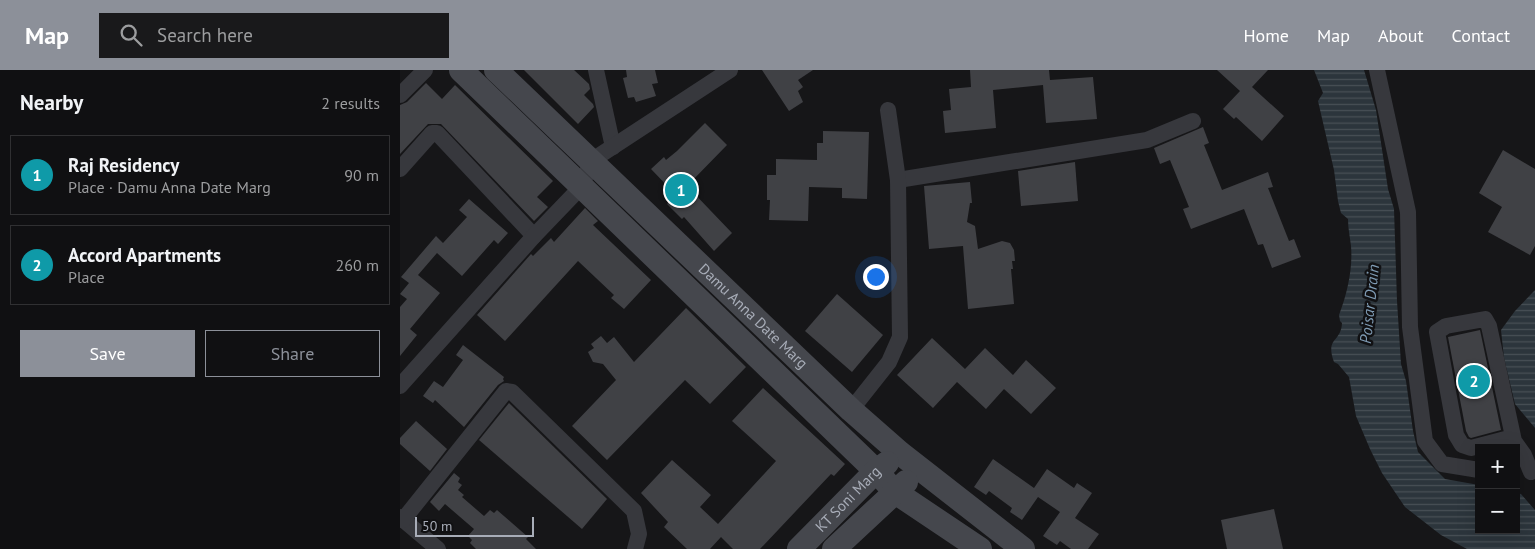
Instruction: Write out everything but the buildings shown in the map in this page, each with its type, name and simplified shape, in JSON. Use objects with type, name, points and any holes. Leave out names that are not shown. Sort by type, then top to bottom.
[{"type":"street","points":[[400,95],[425,70]]},
{"type":"street","name":"Damu Anna Date Marg","points":[[461,70],[876,471],[895,492],[980,549]]},
{"type":"street","name":"Damu Anna Date Marg","points":[[496,70],[851,410],[900,453],[1023,549]]},
{"type":"street","points":[[596,70],[613,147]]},
{"type":"street","points":[[400,386],[534,236],[582,186],[591,161],[730,70]]},
{"type":"street","points":[[1377,70],[1408,212],[1410,327],[1425,441],[1442,464],[1475,469]]},
{"type":"street","points":[[851,410],[889,362],[900,337],[898,180],[888,110]]},
{"type":"street","points":[[898,180],[1148,140],[1193,121]]},
{"type":"street","points":[[400,169],[432,134],[437,133],[534,236]]},
{"type":"street","points":[[1514,437],[1471,448],[1462,446],[1456,435],[1437,332],[1446,326],[1485,319],[1489,326],[1514,437],[1514,441],[1524,455],[1528,473]]},
{"type":"street","points":[[438,549],[401,518],[506,390],[512,392],[634,511],[639,534],[635,549]]},
{"type":"street","name":"KT Soni Marg","points":[[799,549],[876,471],[900,453]]},
{"type":"street","name":"KT Soni Marg","points":[[834,549],[921,469]]},
{"type":"water","name":"Poisar Drain","points":[[1314,70],[1364,70],[1376,110],[1388,189],[1394,209],[1401,364],[1406,381],[1418,452],[1445,479],[1475,484],[1475,534],[1520,534],[1521,494],[1535,510],[1535,549],[1467,549],[1441,535],[1405,507],[1382,473],[1370,449],[1356,416],[1349,377],[1334,362],[1331,348],[1341,329],[1342,323],[1339,315],[1349,281],[1351,246],[1348,219],[1341,213],[1334,170],[1318,101],[1323,93]]},
{"type":"water","points":[[1535,290],[1535,428],[1515,404],[1504,358],[1501,330],[1515,311]]},
{"type":"place","name":"Raj Residency","points":[[681,190]]},
{"type":"place","name":"Accord Apartments","points":[[1474,381]]}]
